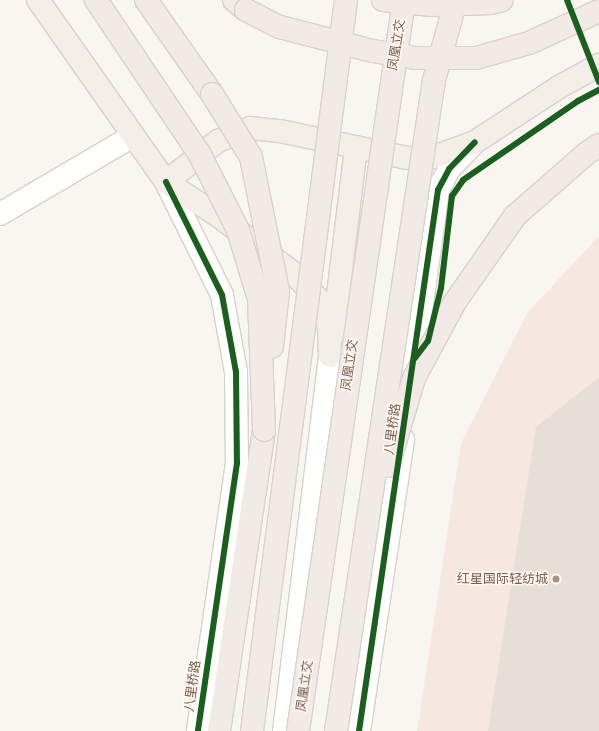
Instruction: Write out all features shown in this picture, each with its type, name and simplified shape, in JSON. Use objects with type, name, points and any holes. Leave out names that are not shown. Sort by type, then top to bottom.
[{"type":"highway","points":[[96,0],[199,153],[238,230],[259,299],[264,430]]},
{"type":"highway","points":[[146,0],[212,94],[251,157],[278,291],[264,430],[219,731]]},
{"type":"highway","points":[[234,0],[246,10],[280,28],[373,52],[416,58],[476,58],[529,43],[599,11]]},
{"type":"highway","points":[[252,731],[346,0]]},
{"type":"highway","points":[[384,0],[432,5],[492,3],[502,0]]},
{"type":"highway","name":"凤凰立交","points":[[298,731],[404,0]]},
{"type":"highway","points":[[336,731],[434,80],[456,0]]},
{"type":"highway","points":[[366,537],[414,378],[455,302],[515,216],[586,153],[599,145]]},
{"type":"main road","points":[[38,0],[166,182],[220,217],[292,272],[318,300],[329,328],[330,356]]},
{"type":"main road","points":[[166,182],[218,141],[250,128],[356,147],[407,158],[433,157],[475,142],[559,87],[599,65]]},
{"type":"main road","points":[[330,356],[356,147]]},
{"type":"street","points":[[0,214],[133,136]]},
{"type":"street","name":"八里桥路","points":[[359,731],[438,190],[449,169],[475,142]]},
{"type":"street","name":"八里桥路","points":[[166,182],[222,294],[236,372],[237,463],[198,731]]},
{"type":"street","points":[[284,731],[330,356]]},
{"type":"shaded area","points":[[599,236],[599,731],[417,731],[461,443],[528,312]]},
{"type":"building","name":"红星国际轻纺城","points":[[599,377],[599,731],[488,731],[536,427]]},
{"type":"cycle path","points":[[567,0],[599,82]]},
{"type":"cycle path","points":[[415,358],[428,341],[441,288],[452,196],[463,180],[578,101],[599,90]]},
{"type":"cycle path","points":[[359,731],[438,190],[449,169],[475,142]]},
{"type":"cycle path","points":[[166,182],[222,295],[236,372],[237,463],[198,731]]},
{"type":"place","name":"红星国际轻纺城","points":[[556,579]]}]
